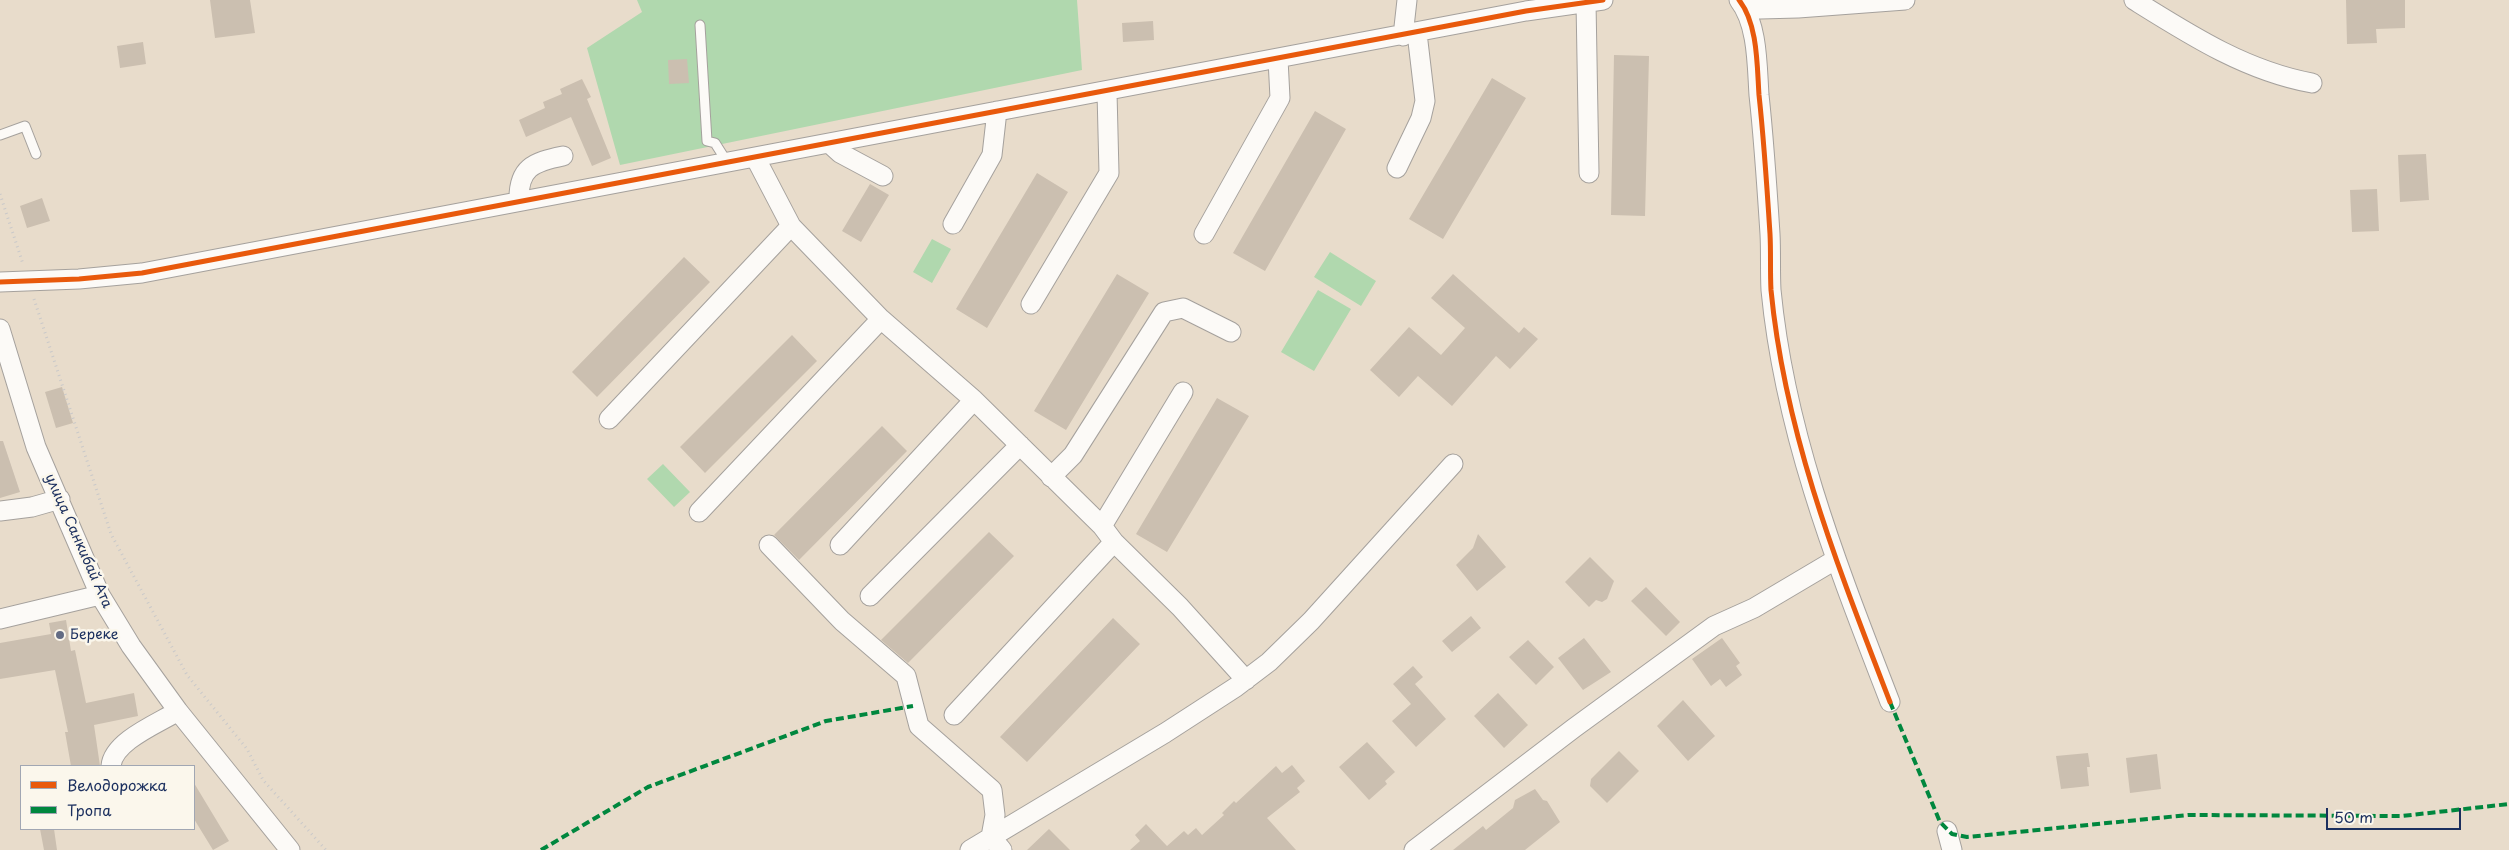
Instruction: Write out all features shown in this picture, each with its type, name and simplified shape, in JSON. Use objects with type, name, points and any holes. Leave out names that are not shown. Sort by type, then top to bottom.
[{"type":"street","points":[[1396,168],[1421,118],[1425,101],[1410,34],[1407,0]]},
{"type":"street","points":[[1742,3],[1760,9],[1905,0]]},
{"type":"street","points":[[2134,0],[2187,32],[2248,65],[2312,82]]},
{"type":"street","points":[[0,282],[142,273],[1410,34],[1527,6],[1594,1],[1589,173]]},
{"type":"street","points":[[1742,3],[1752,29],[1757,66],[1768,208],[1771,288],[1778,349],[1789,405],[1806,470],[1835,560],[1890,702]]},
{"type":"street","points":[[1204,234],[1280,98],[1278,59]]},
{"type":"street","points":[[1031,304],[1109,172],[1107,92]]},
{"type":"street","points":[[953,224],[992,155],[996,111]]},
{"type":"street","points":[[828,143],[840,154],[883,176]]},
{"type":"street","points":[[520,202],[519,188],[527,169],[542,160],[563,156]]},
{"type":"street","points":[[755,157],[791,226],[881,319],[974,400],[1102,526],[1114,542],[1180,607],[1246,680]]},
{"type":"street","points":[[609,419],[791,226]]},
{"type":"street","points":[[1052,477],[1073,455],[1164,312],[1183,308],[1231,332]]},
{"type":"street","points":[[699,512],[881,319]]},
{"type":"street","name":"улица Санкибай Ата","points":[[1,337],[36,447],[60,499],[100,596],[131,646],[178,711],[290,850]]},
{"type":"street","points":[[1102,526],[1183,392]]},
{"type":"street","points":[[840,545],[974,400]]},
{"type":"street","points":[[870,596],[1020,445]]},
{"type":"street","points":[[970,850],[996,844],[1246,680],[1269,662],[1311,620],[1453,464]]},
{"type":"street","points":[[0,510],[32,507],[60,499]]},
{"type":"street","points":[[954,715],[1114,542]]},
{"type":"street","points":[[768,545],[842,621],[906,676],[919,726],[992,790],[996,844]]},
{"type":"street","points":[[1414,850],[1574,728],[1714,626],[1754,608],[1835,560]]},
{"type":"street","points":[[0,619],[100,596]]},
{"type":"street","points":[[111,765],[116,753],[123,744],[178,711]]},
{"type":"street","points":[[1947,831],[1952,850]]},
{"type":"lane","points":[[700,25],[707,141],[714,143],[727,163]]},
{"type":"lane","points":[[0,135],[25,126],[36,154]]},
{"type":"path","points":[[0,194],[111,534],[187,675],[247,749],[263,780],[326,850]]},
{"type":"green space","points":[[637,0],[1077,0],[1082,70],[620,165],[587,48],[642,12]]},
{"type":"green space","points":[[932,239],[951,249],[932,283],[913,272]]},
{"type":"green space","points":[[1330,252],[1376,281],[1361,306],[1314,277]]},
{"type":"green space","points":[[1318,290],[1351,309],[1314,371],[1281,352]]},
{"type":"green space","points":[[663,464],[690,492],[674,507],[647,479]]},
{"type":"building","points":[[210,0],[250,0],[255,33],[215,38]]},
{"type":"building","points":[[2346,0],[2405,0],[2405,28],[2376,29],[2377,43],[2347,44]]},
{"type":"building","points":[[1153,21],[1154,40],[1123,42],[1122,23]]},
{"type":"building","points":[[143,42],[146,64],[120,68],[117,46]]},
{"type":"building","points":[[1614,55],[1649,56],[1645,216],[1611,215]]},
{"type":"building","points":[[687,59],[689,83],[669,84],[668,60]]},
{"type":"building","points":[[1492,78],[1526,98],[1443,239],[1409,219]]},
{"type":"building","points":[[582,79],[591,97],[587,99],[611,158],[592,166],[571,117],[526,137],[519,120],[545,108],[543,102],[562,94],[560,89]]},
{"type":"building","points":[[1315,111],[1346,129],[1265,271],[1233,253]]},
{"type":"building","points":[[2426,154],[2429,200],[2400,202],[2398,155]]},
{"type":"building","points":[[1037,173],[1068,192],[987,328],[956,309]]},
{"type":"building","points":[[870,184],[889,195],[861,242],[842,231]]},
{"type":"building","points":[[2377,189],[2379,231],[2352,232],[2350,190]]},
{"type":"building","points":[[42,198],[50,221],[27,228],[20,206]]},
{"type":"building","points":[[684,257],[710,282],[597,397],[572,372]]},
{"type":"building","points":[[1117,274],[1149,293],[1066,430],[1034,411]]},
{"type":"building","points":[[1453,274],[1519,333],[1524,327],[1538,339],[1510,369],[1496,356],[1452,406],[1418,376],[1399,397],[1370,370],[1409,327],[1441,355],[1465,328],[1431,298]]},
{"type":"building","points":[[792,335],[817,361],[705,473],[680,447]]},
{"type":"building","points":[[62,387],[73,423],[56,428],[45,392]]},
{"type":"building","points":[[1217,398],[1249,416],[1167,552],[1136,534]]},
{"type":"building","points":[[882,426],[907,451],[799,560],[774,535]]},
{"type":"building","points":[[0,441],[3,441],[20,492],[0,498]]},
{"type":"building","points":[[989,532],[1014,556],[908,663],[881,640]]},
{"type":"building","points":[[1478,534],[1506,567],[1477,591],[1456,565],[1473,548]]},
{"type":"building","points":[[1590,557],[1614,581],[1607,599],[1602,602],[1596,600],[1589,607],[1565,582]]},
{"type":"building","points":[[1646,587],[1680,622],[1666,636],[1631,601]]},
{"type":"building","points":[[1471,616],[1481,628],[1452,652],[1442,641]]},
{"type":"building","points":[[1113,618],[1140,644],[1027,762],[1000,737]]},
{"type":"building","points":[[66,620],[71,651],[75,650],[86,703],[134,693],[138,716],[94,725],[100,765],[71,765],[65,732],[68,732],[55,670],[0,679],[0,643],[51,634],[49,623]]},
{"type":"building","points":[[1584,638],[1611,672],[1583,690],[1558,658]]},
{"type":"building","points":[[1722,638],[1740,663],[1736,666],[1742,675],[1726,687],[1720,679],[1711,686],[1692,659]]},
{"type":"building","points":[[1528,640],[1554,667],[1536,685],[1509,657]]},
{"type":"building","points":[[1413,666],[1423,677],[1415,684],[1446,719],[1416,747],[1392,721],[1411,704],[1393,684]]},
{"type":"building","points":[[1498,693],[1528,725],[1504,748],[1474,716]]},
{"type":"building","points":[[1683,700],[1715,736],[1688,761],[1657,726]]},
{"type":"building","points":[[1367,742],[1395,772],[1385,781],[1387,784],[1369,800],[1339,767]]},
{"type":"building","points":[[1619,751],[1639,771],[1607,803],[1590,786],[1591,779]]},
{"type":"building","points":[[2088,753],[2090,767],[2087,767],[2089,786],[2061,789],[2056,756]]},
{"type":"building","points":[[2157,754],[2161,789],[2130,793],[2126,758]]},
{"type":"building","points":[[1292,765],[1305,781],[1297,788],[1300,792],[1267,818],[1296,850],[1130,850],[1140,841],[1135,835],[1146,824],[1167,846],[1184,831],[1188,835],[1196,828],[1202,835],[1224,815],[1222,813],[1234,801],[1236,803],[1276,766],[1282,773]]},
{"type":"building","points":[[195,785],[229,841],[213,850],[195,821]]},
{"type":"building","points":[[1535,789],[1543,800],[1547,801],[1560,822],[1525,850],[1453,850],[1483,826],[1486,830],[1513,808],[1515,800]]},
{"type":"building","points":[[1049,829],[1070,850],[1027,850]]},
{"type":"building","points":[[40,830],[54,830],[57,850],[44,850]]},
{"type":"marked path","points":[[1890,702],[1940,822],[1952,834],[1967,837],[2188,815],[2402,816],[2509,804]]},
{"type":"marked path","points":[[541,850],[648,787],[826,721],[913,706]]},
{"type":"cycle path","points":[[0,282],[79,279],[142,273],[1526,11],[1603,0]]},
{"type":"cycle path","points":[[1739,0],[1750,21],[1757,59],[1770,234],[1771,290],[1778,344],[1788,397],[1816,500],[1833,551],[1890,702]]},
{"type":"place","name":"Береке","points":[[60,635]]}]
